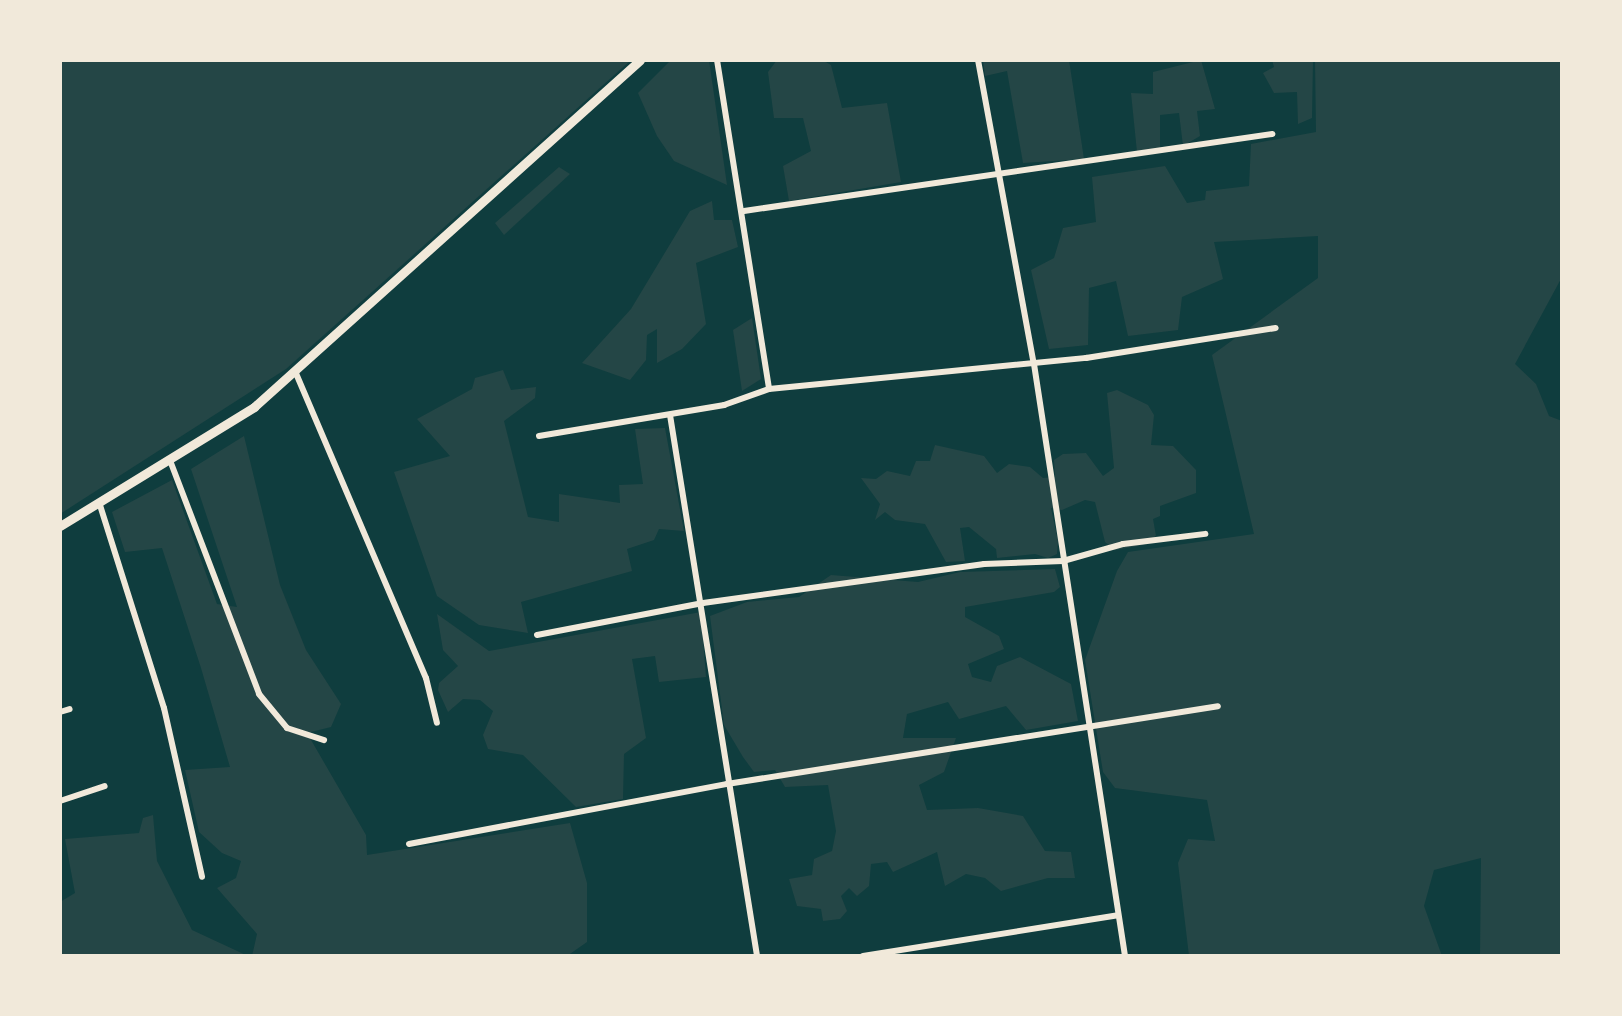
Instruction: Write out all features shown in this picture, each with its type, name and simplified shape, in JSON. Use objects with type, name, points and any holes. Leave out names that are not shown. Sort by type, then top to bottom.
[{"type":"street","points":[[60,526],[218,434],[295,371],[640,60]]},
{"type":"street","points":[[717,60],[744,211],[769,389]]},
{"type":"street","points":[[978,60],[1034,364],[1125,956]]},
{"type":"street","points":[[744,211],[998,170],[1272,134]]},
{"type":"street","points":[[539,436],[670,415],[769,389],[952,367],[1034,364],[1276,328]]},
{"type":"street","points":[[295,371],[426,678],[437,723]]},
{"type":"street","points":[[670,415],[703,603],[727,784],[757,956]]},
{"type":"street","points":[[171,463],[259,694],[287,728],[324,740]]},
{"type":"street","points":[[99,502],[164,708],[202,877]]},
{"type":"street","points":[[537,635],[703,603],[984,564],[1063,561],[1123,544],[1205,534]]},
{"type":"street","points":[[409,844],[727,784],[1218,706]]},
{"type":"street","points":[[60,712],[70,709]]},
{"type":"street","points":[[60,801],[105,786]]},
{"type":"street","points":[[863,956],[1118,915]]},
{"type":"shaded area","points":[[60,60],[631,60],[286,369],[60,514]]},
{"type":"shaded area","points":[[671,60],[709,60],[727,185],[674,161],[657,136],[638,93]]},
{"type":"shaded area","points":[[777,60],[822,60],[831,65],[842,108],[887,103],[901,182],[789,201],[783,166],[811,151],[803,118],[774,118],[768,72]]},
{"type":"shaded area","points":[[983,60],[1069,60],[1084,159],[1023,163],[1007,71],[985,76]]},
{"type":"shaded area","points":[[1201,60],[1215,109],[1197,111],[1200,136],[1183,146],[1179,113],[1160,115],[1160,149],[1137,152],[1131,93],[1153,94],[1153,72]]},
{"type":"shaded area","points":[[1272,60],[1313,60],[1312,118],[1298,124],[1297,92],[1274,93],[1263,73],[1274,67]]},
{"type":"shaded area","points":[[1315,60],[1562,60],[1562,277],[1515,364],[1536,384],[1549,416],[1562,421],[1562,956],[1480,956],[1481,858],[1434,870],[1424,906],[1442,956],[1189,956],[1178,863],[1188,839],[1215,841],[1207,800],[1115,788],[1103,772],[1085,660],[1117,571],[1128,552],[1254,534],[1212,355],[1318,278],[1318,236],[1214,242],[1223,279],[1182,297],[1178,330],[1128,336],[1116,281],[1089,288],[1088,345],[1049,349],[1031,270],[1054,258],[1063,228],[1096,222],[1092,177],[1165,166],[1187,203],[1205,200],[1206,191],[1249,186],[1251,144],[1316,132]]},
{"type":"shaded area","points":[[559,167],[570,174],[504,235],[495,223]]},
{"type":"shaded area","points":[[712,201],[714,220],[732,220],[738,247],[696,263],[706,324],[682,349],[657,363],[657,329],[647,335],[646,360],[630,380],[582,363],[631,309],[690,211]]},
{"type":"shaded area","points":[[752,318],[761,379],[742,391],[733,330]]},
{"type":"shaded area","points":[[503,370],[511,390],[536,387],[535,398],[504,421],[528,517],[559,522],[559,494],[620,503],[619,485],[643,484],[635,429],[665,428],[684,531],[659,529],[654,540],[627,549],[632,571],[521,602],[528,633],[479,625],[437,596],[394,472],[450,456],[417,419],[472,389],[475,378]]},
{"type":"shaded area","points":[[1117,390],[1148,405],[1154,415],[1151,445],[1173,446],[1196,470],[1196,493],[1160,506],[1160,516],[1153,519],[1156,536],[1143,545],[1115,550],[1105,542],[1095,502],[1085,500],[1062,510],[1051,508],[1058,541],[1057,554],[1048,558],[1035,554],[997,558],[996,549],[969,527],[960,528],[965,561],[946,562],[925,524],[895,520],[885,512],[875,520],[880,504],[861,478],[876,479],[887,471],[910,476],[916,461],[930,461],[935,445],[984,456],[997,473],[1009,464],[1030,467],[1043,478],[1055,477],[1054,460],[1063,454],[1086,453],[1103,476],[1114,468],[1107,393]]},
{"type":"shaded area","points":[[244,436],[280,585],[306,650],[341,704],[331,727],[307,733],[366,835],[367,855],[570,823],[587,883],[587,942],[567,956],[252,956],[257,934],[217,888],[236,878],[241,861],[222,853],[199,832],[185,770],[230,767],[201,668],[162,548],[125,552],[112,512],[172,480],[217,604],[237,607],[191,469]]},
{"type":"shaded area","points":[[1055,569],[1060,587],[1054,592],[965,607],[965,617],[999,636],[1004,649],[968,664],[972,677],[991,682],[997,666],[1020,657],[1071,684],[1078,721],[1026,730],[1006,706],[959,719],[948,702],[907,714],[903,738],[956,738],[944,772],[919,785],[927,810],[978,808],[1023,816],[1045,851],[1071,852],[1075,878],[1048,878],[1001,891],[985,878],[966,874],[945,886],[937,852],[893,872],[887,862],[871,864],[869,886],[857,896],[849,888],[841,896],[847,911],[840,919],[823,921],[821,909],[797,906],[789,879],[812,875],[814,859],[832,851],[836,831],[828,785],[785,787],[775,770],[754,772],[743,757],[724,725],[710,616],[747,602],[799,597],[831,575],[918,582],[960,572]]},
{"type":"shaded area","points":[[701,612],[706,677],[659,682],[655,656],[632,659],[646,738],[624,754],[623,799],[576,807],[523,755],[488,749],[483,735],[493,711],[480,700],[463,699],[448,712],[438,690],[439,683],[458,666],[443,650],[437,614],[489,651]]},
{"type":"shaded area","points":[[153,815],[157,861],[192,930],[248,956],[60,956],[60,902],[75,893],[65,839],[139,833],[143,818]]}]
